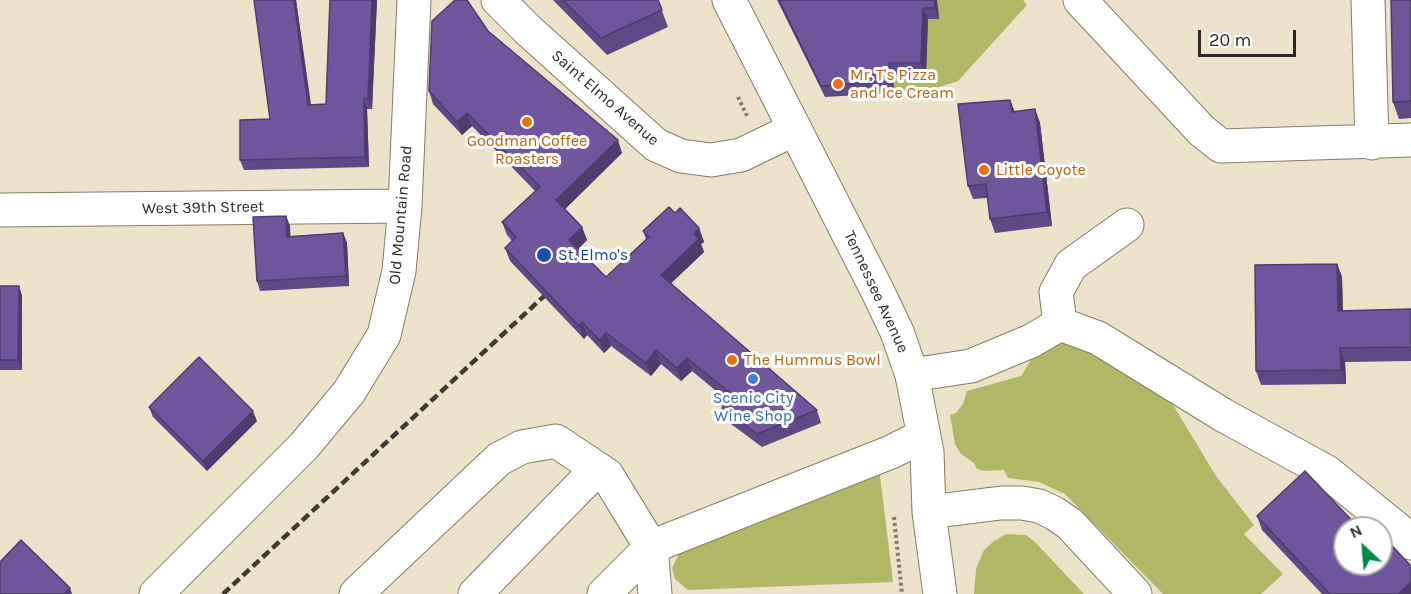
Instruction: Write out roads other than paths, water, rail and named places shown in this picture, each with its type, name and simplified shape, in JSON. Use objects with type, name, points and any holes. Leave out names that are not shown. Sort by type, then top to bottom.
[{"type":"street","name":"Old Mountain Road","points":[[156,594],[304,446],[349,392],[384,335],[399,272],[405,207],[414,0]]},
{"type":"street","name":"Saint Elmo Avenue","points":[[498,0],[528,30],[656,145],[681,156],[711,159],[741,155],[795,129]]},
{"type":"street","name":"Tennessee Avenue","points":[[729,0],[879,292],[897,332],[912,375],[927,453],[929,512],[940,594]]},
{"type":"street","points":[[1080,0],[1202,131],[1221,146],[1411,140]]},
{"type":"street","points":[[1368,0],[1372,143]]},
{"type":"street","name":"West 39th Street","points":[[0,210],[405,207]]},
{"type":"street","points":[[1060,324],[1056,292],[1071,265],[1127,225]]},
{"type":"street","points":[[912,375],[971,366],[1031,341],[1060,324]]},
{"type":"street","points":[[1060,324],[1098,338],[1223,415],[1327,472],[1411,543]]},
{"type":"street","points":[[604,594],[651,547],[891,452],[923,436]]},
{"type":"street","points":[[356,594],[499,459],[522,447],[556,441],[607,475],[651,547],[655,594]]},
{"type":"street","points":[[475,594],[597,469]]},
{"type":"street","points":[[929,512],[1001,503],[1039,506],[1070,524],[1135,594]]},
{"type":"railway","points":[[223,594],[556,285]]},
{"type":"place","name":"Mr. T's Pizza and Ice Cream","points":[[838,84]]},
{"type":"place","name":"Goodman Coffee Roasters","points":[[527,122]]},
{"type":"place","name":"Little Coyote","points":[[984,170]]},
{"type":"place","name":"St. Elmo's","points":[[544,255]]},
{"type":"place","name":"The Hummus Bowl","points":[[732,360]]},
{"type":"place","name":"Scenic City Wine Shop","points":[[753,379]]}]
